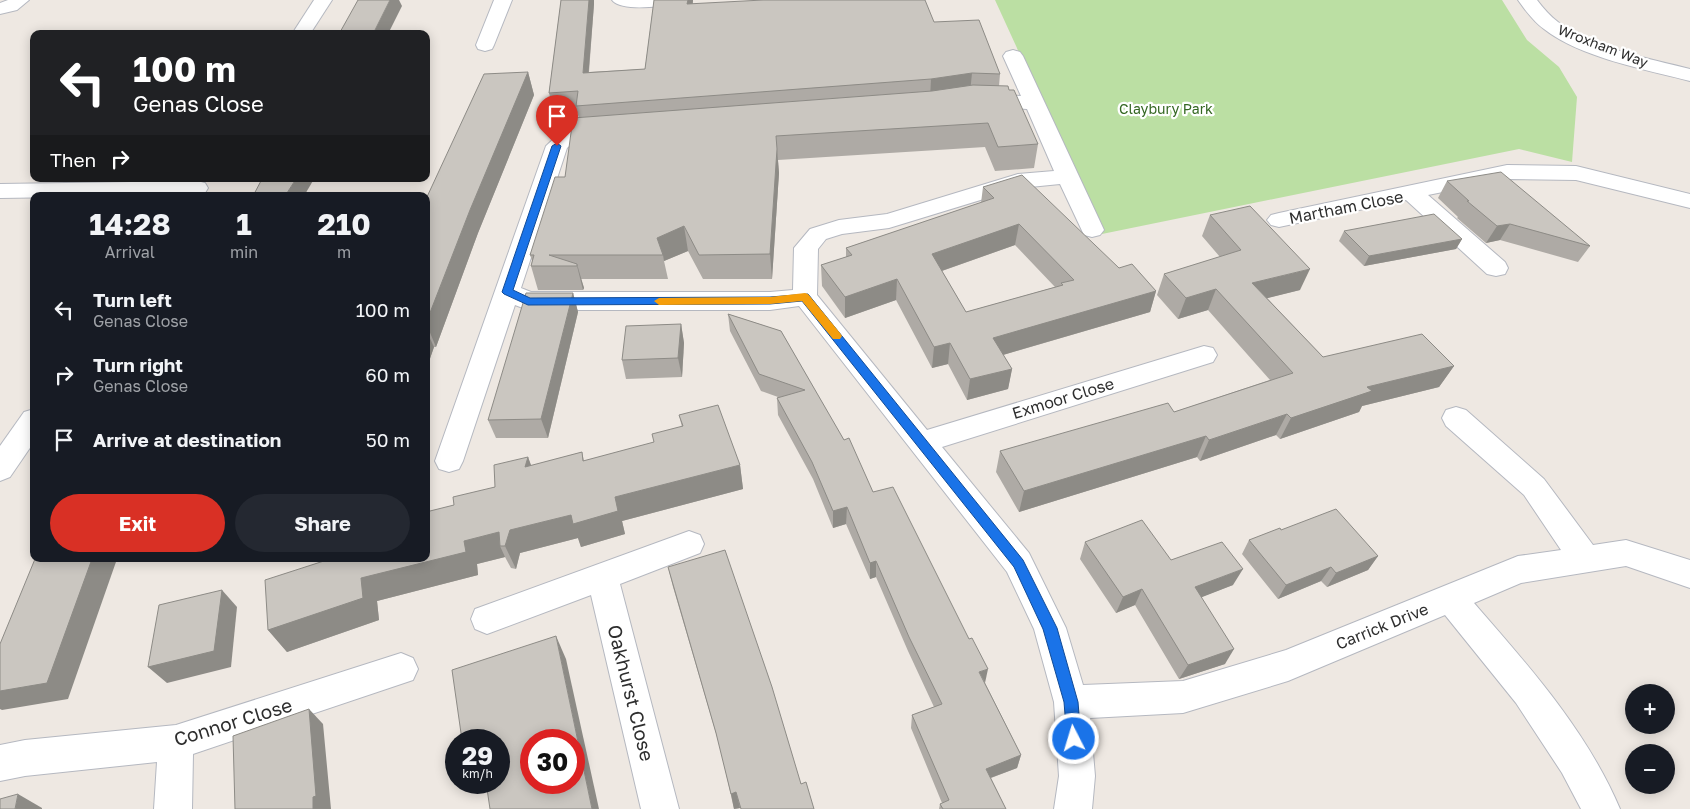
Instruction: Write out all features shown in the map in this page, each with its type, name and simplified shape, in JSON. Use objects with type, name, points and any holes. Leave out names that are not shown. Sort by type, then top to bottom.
[{"type":"street","points":[[304,30],[324,0]]},
{"type":"street","points":[[485,45],[503,0]]},
{"type":"street","points":[[624,1],[673,0]]},
{"type":"street","name":"Wroxham Way","points":[[1527,0],[1553,28],[1582,42],[1639,62],[1690,74]]},
{"type":"street","points":[[1013,56],[1092,230]]},
{"type":"street","points":[[962,101],[1035,103]]},
{"type":"street","points":[[449,461],[557,146],[568,136],[624,129]]},
{"type":"street","name":"Martham Close","points":[[1279,220],[1507,172],[1576,174],[1690,202]]},
{"type":"street","points":[[1068,177],[1018,181],[889,221],[839,228],[818,234],[806,248],[805,297],[923,442],[1018,564],[1050,628],[1071,702],[1077,776],[1073,809]]},
{"type":"street","points":[[0,191],[197,188]]},
{"type":"street","name":"Martham Close","points":[[1412,193],[1496,268]]},
{"type":"street","points":[[507,292],[528,302],[770,301],[805,297]]},
{"type":"street","name":"Exmoor Close","points":[[923,442],[1204,355]]},
{"type":"street","points":[[1456,418],[1534,488],[1585,559]]},
{"type":"street","points":[[0,468],[30,426]]},
{"type":"street","points":[[488,618],[690,544]]},
{"type":"street","name":"Carrick Drive","points":[[1071,702],[1183,698],[1288,665],[1518,570],[1626,553],[1690,574]]},
{"type":"street","name":"Oakhurst Close","points":[[602,576],[660,809]]},
{"type":"street","points":[[1451,598],[1528,691],[1575,760],[1601,809]]},
{"type":"street","name":"Connor Close","points":[[0,763],[25,758],[176,742],[401,669]]},
{"type":"street","points":[[173,809],[176,742]]},
{"type":"green space","name":"Claybury Park","points":[[995,0],[1502,0],[1527,40],[1559,67],[1577,97],[1572,162],[1519,149],[1102,234]]},
{"type":"building","points":[[358,0],[390,0],[375,30],[341,30]]},
{"type":"building","points":[[561,0],[589,0],[583,73],[645,69],[654,0],[688,0],[687,4],[763,0],[925,0],[934,22],[979,20],[1000,74],[972,73],[931,79],[576,106],[578,91],[549,93]]},
{"type":"building","points":[[528,72],[470,210],[430,313],[429,192],[484,74]]},
{"type":"building","points":[[973,85],[1008,86],[1009,90],[1014,90],[1038,144],[998,147],[988,123],[776,136],[777,149],[770,254],[699,255],[684,226],[657,238],[663,255],[549,255],[577,264],[577,266],[531,266],[534,255],[530,255],[555,177],[565,177],[573,118],[932,91]]},
{"type":"building","points":[[1501,172],[1590,246],[1510,224],[1497,226],[1447,181]]},
{"type":"building","points":[[1022,175],[1119,268],[1132,264],[1156,291],[993,338],[1012,369],[970,379],[950,343],[934,347],[897,279],[845,297],[821,265],[852,255],[846,248],[994,198],[983,187]],"holes":[[[1019,224],[1074,280],[1061,283],[1063,285],[966,312],[932,254]]]},
{"type":"building","points":[[260,182],[294,182],[288,192],[255,192]]},
{"type":"building","points":[[1250,206],[1310,269],[1252,283],[1323,357],[1422,334],[1454,366],[1367,387],[1372,391],[1291,418],[1287,414],[1209,440],[1206,436],[1024,491],[1000,451],[1168,403],[1174,412],[1293,373],[1216,289],[1186,298],[1164,274],[1241,250],[1210,215]]},
{"type":"building","points":[[1434,214],[1462,239],[1369,256],[1344,231]]},
{"type":"building","points":[[526,293],[573,293],[541,419],[488,420]]},
{"type":"building","points":[[728,314],[781,331],[844,440],[849,438],[873,492],[893,487],[969,639],[972,638],[988,669],[979,672],[1021,755],[986,769],[1006,809],[943,809],[940,804],[949,800],[912,715],[942,704],[909,637],[876,561],[870,563],[847,507],[833,511],[812,462],[777,398],[805,390],[759,374]]},
{"type":"building","points":[[681,324],[678,358],[622,360],[626,326]]},
{"type":"building","points":[[718,405],[740,465],[615,497],[618,511],[573,524],[571,515],[510,530],[505,546],[500,546],[499,532],[464,541],[466,552],[430,561],[430,511],[454,505],[453,497],[495,487],[494,465],[528,457],[525,467],[582,452],[583,461],[654,442],[652,434],[683,426],[679,415]]},
{"type":"building","points":[[1336,509],[1378,556],[1336,573],[1331,567],[1286,585],[1249,540],[1280,528],[1281,530]]},
{"type":"building","points":[[1142,520],[1171,560],[1222,542],[1243,569],[1195,587],[1234,649],[1188,665],[1142,589],[1123,597],[1085,542]]},
{"type":"building","points":[[725,550],[772,687],[801,784],[806,782],[814,809],[741,809],[736,792],[731,794],[716,733],[668,567]]},
{"type":"building","points":[[34,562],[91,562],[47,683],[0,691],[0,644]]},
{"type":"building","points":[[321,562],[426,562],[361,578],[363,598],[268,630],[265,580]]},
{"type":"building","points":[[222,590],[214,651],[148,667],[159,605]]},
{"type":"building","points":[[556,636],[575,729],[520,729],[520,794],[585,794],[585,775],[592,809],[490,809],[488,794],[510,794],[510,729],[460,729],[452,670]]},
{"type":"building","points":[[309,709],[316,796],[313,797],[313,809],[235,809],[233,736]]},
{"type":"building","points":[[18,794],[15,809],[0,809],[0,799]]},
{"type":"slow traffic","points":[[659,301],[770,301],[805,297],[837,336]]},
{"type":"route","points":[[557,146],[507,292],[528,302],[770,301],[805,297],[923,442],[1018,564],[1050,628],[1071,702],[1074,739]]}]
